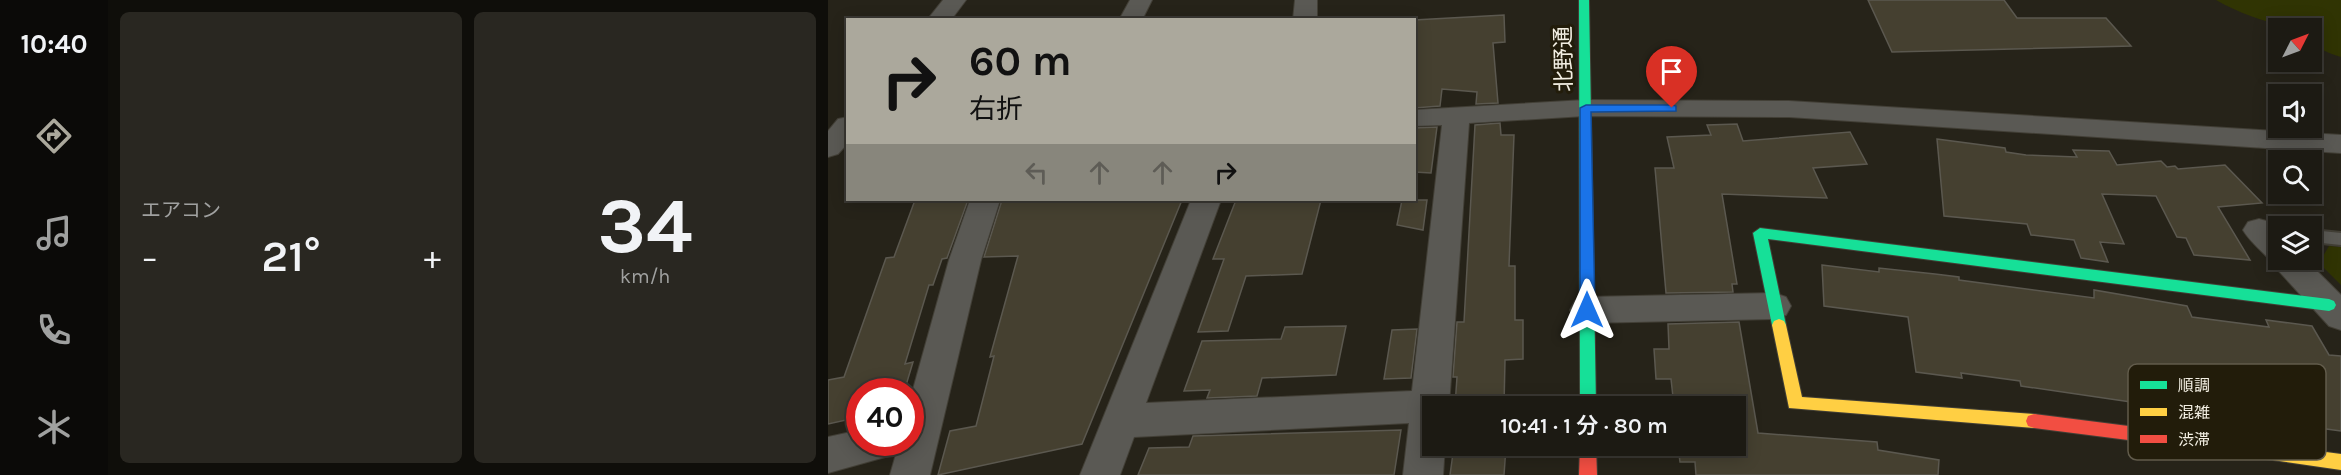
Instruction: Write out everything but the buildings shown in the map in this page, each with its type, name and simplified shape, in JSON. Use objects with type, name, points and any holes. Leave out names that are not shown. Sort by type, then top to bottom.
[{"type":"street","points":[[940,18],[955,0]]},
{"type":"street","points":[[1131,18],[1141,0]]},
{"type":"street","points":[[1305,18],[1306,0]]},
{"type":"street","name":"北野通","points":[[1584,0],[1588,396]]},
{"type":"street","points":[[1416,118],[1586,108],[1789,109],[2341,144]]},
{"type":"street","points":[[1431,396],[1456,117]]},
{"type":"street","points":[[828,148],[846,127]]},
{"type":"street","points":[[828,148],[846,147]]},
{"type":"street","points":[[828,171],[846,154]]},
{"type":"street","points":[[924,406],[965,260],[985,201]]},
{"type":"street","points":[[1100,475],[1206,201]]},
{"type":"street","points":[[2128,433],[2050,422],[1795,403],[1760,233],[2335,311]]},
{"type":"street","points":[[2296,270],[2335,311]]},
{"type":"street","points":[[1587,310],[1774,306]]},
{"type":"street","points":[[1121,421],[1422,405]]},
{"type":"street","points":[[828,455],[846,451]]},
{"type":"street","points":[[910,475],[913,456]]},
{"type":"street","points":[[1423,475],[1425,456]]},
{"type":"street","points":[[1588,456],[1588,475]]},
{"type":"street","points":[[2326,460],[2341,462]]},
{"type":"lane","points":[[2322,237],[2341,239]]},
{"type":"green space","points":[[2216,0],[2341,0],[2341,57],[2322,50],[2322,18],[2268,18],[2268,21]]},
{"type":"green space","points":[[2329,246],[2341,247],[2341,285],[2322,266],[2322,258]]},
{"type":"traffic: fast","points":[[1584,0],[1588,396]]},
{"type":"traffic: fast","points":[[1779,325],[1760,233],[2329,305]]},
{"type":"traffic: slow","points":[[1779,325],[1795,403],[2034,421]]},
{"type":"traffic: slow","points":[[2326,460],[2341,462]]},
{"type":"traffic: jam","points":[[2034,421],[2128,433]]},
{"type":"traffic: jam","points":[[1588,456],[1588,475]]},
{"type":"route","points":[[1587,310],[1586,108],[1672,108]]}]
